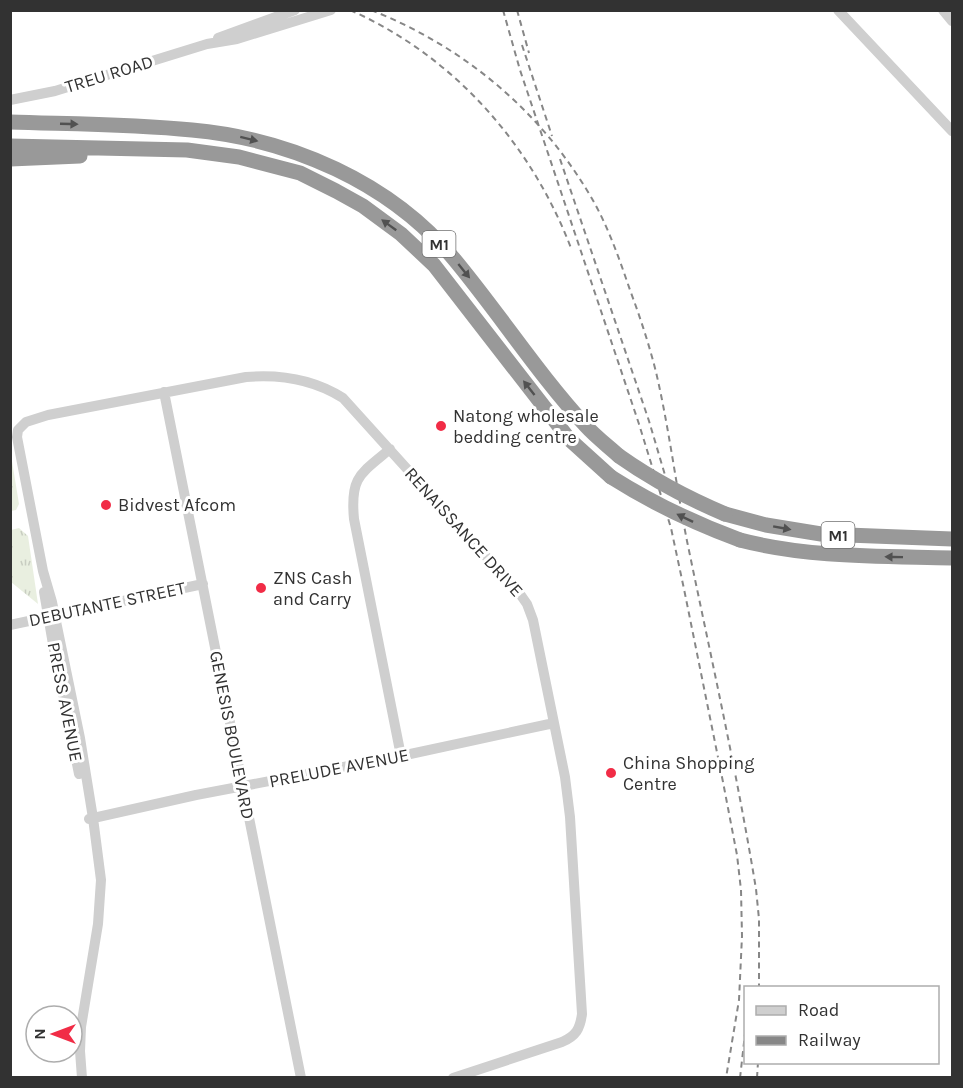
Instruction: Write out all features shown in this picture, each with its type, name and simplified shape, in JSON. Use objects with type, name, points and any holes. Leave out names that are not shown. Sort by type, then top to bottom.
[{"type":"highway","name":"M1","points":[[10,122],[191,129],[242,137],[286,149],[319,162],[370,187],[414,219],[452,256],[586,427],[619,456],[647,476],[683,497],[725,514],[766,525],[821,534],[952,539]]},
{"type":"highway","name":"M1","points":[[10,146],[187,150],[239,157],[300,173],[363,206],[401,234],[434,265],[569,439],[611,477],[657,505],[740,540],[797,551],[841,555],[952,558]]},
{"type":"highway","points":[[10,159],[171,153],[187,150]]},
{"type":"street","name":"TREU ROAD","points":[[207,44],[221,36],[295,10]]},
{"type":"street","name":"TREU ROAD","points":[[10,100],[55,91],[207,44],[237,39],[331,10]]},
{"type":"street","points":[[838,10],[952,131]]},
{"type":"street","points":[[943,10],[952,21]]},
{"type":"street","name":"RENAISSANCE DRIVE","points":[[22,424],[48,415],[246,376],[268,375],[309,381],[343,398],[527,604],[533,620],[554,723],[570,816],[582,1014],[576,1033],[562,1042],[453,1077]]},
{"type":"street","name":"GENESIS BOULEVARD","points":[[164,392],[301,1077]]},
{"type":"street","name":"PRESS AVENUE","points":[[22,424],[17,437],[43,571],[52,637],[81,764]]},
{"type":"street","points":[[390,449],[361,473],[354,485],[352,499],[401,756]]},
{"type":"street","name":"DEBUTANTE STREET","points":[[10,625],[31,621],[49,612],[202,584]]},
{"type":"street","name":"PRESS AVENUE","points":[[49,612],[81,764],[101,880],[101,895],[81,1027],[82,1077]]},
{"type":"street","points":[[31,621],[40,625],[52,637]]},
{"type":"street","name":"PRELUDE AVENUE","points":[[91,819],[554,723]]},
{"type":"green space","points":[[11,455],[19,504],[16,510],[11,511]]},
{"type":"green space","points":[[19,528],[28,536],[38,604],[11,582],[11,530]]},
{"type":"railway","points":[[350,10],[388,29],[423,52],[455,78],[484,107],[511,139],[534,173],[571,248]]},
{"type":"railway","points":[[371,10],[405,25],[468,62],[524,109],[571,166],[591,197],[613,242],[647,341],[665,414],[687,541],[749,846],[759,919],[759,986]]},
{"type":"railway","points":[[503,10],[520,70],[639,424],[671,528],[684,589],[737,855],[741,890],[742,936],[739,1000],[726,1078]]},
{"type":"railway","points":[[517,10],[529,53]]},
{"type":"railway","points":[[522,45],[552,136]]},
{"type":"railway","points":[[560,159],[649,421],[670,492]]},
{"type":"railway","points":[[740,1078],[744,1043]]},
{"type":"railway","points":[[757,1078],[758,1064]]},
{"type":"place","name":"Natong wholesale bedding centre","points":[[441,426]]},
{"type":"place","name":"Bidvest Afcom","points":[[106,505]]},
{"type":"place","name":"ZNS Cash and Carry","points":[[261,588]]},
{"type":"place","name":"China Shopping Centre","points":[[611,773]]}]
